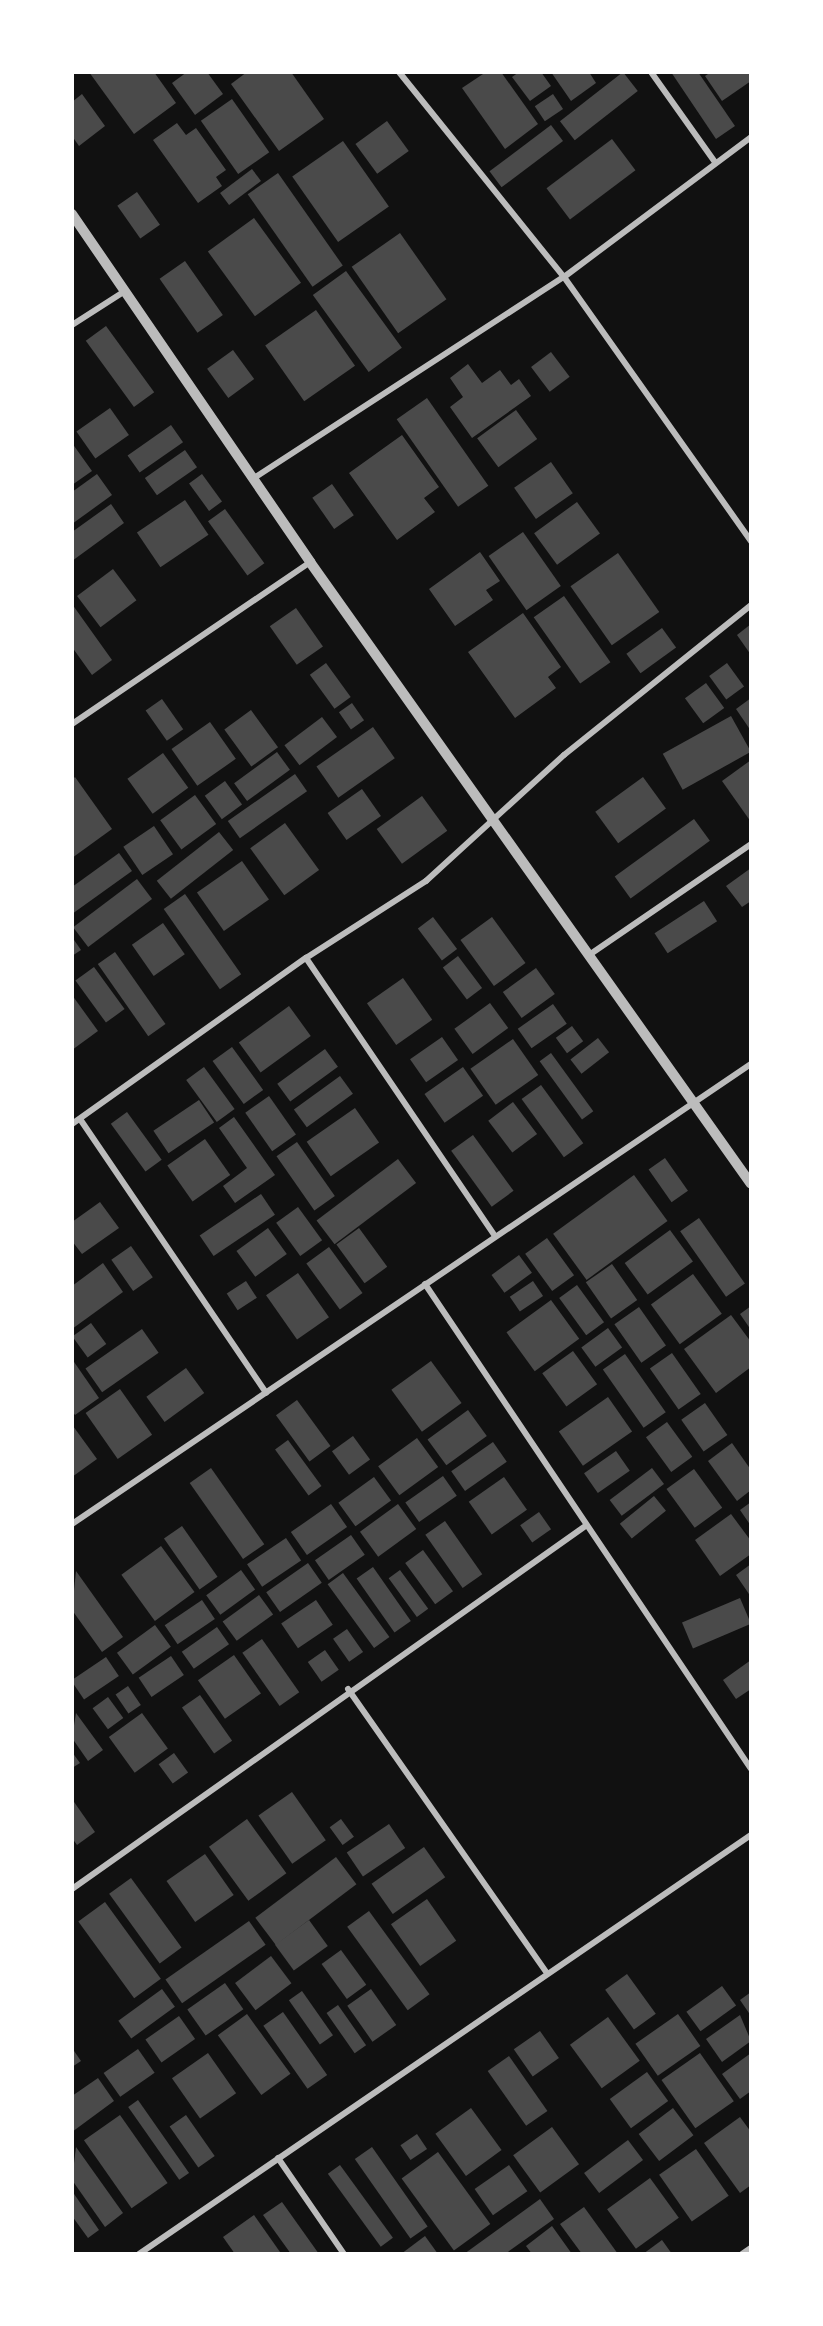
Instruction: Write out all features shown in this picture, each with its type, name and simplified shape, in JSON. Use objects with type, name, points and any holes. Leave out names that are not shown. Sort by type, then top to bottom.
[{"type":"street","points":[[399,72],[564,277],[751,541]]},
{"type":"street","points":[[651,72],[715,162]]},
{"type":"street","points":[[254,478],[564,277],[751,137]]},
{"type":"street","points":[[72,214],[310,562],[496,823],[592,952],[697,1101],[751,1184]]},
{"type":"street","points":[[72,325],[126,291]]},
{"type":"street","points":[[72,724],[310,562]]},
{"type":"street","points":[[72,1124],[306,958],[426,881],[496,823],[564,755],[751,605]]},
{"type":"street","points":[[592,952],[751,844]]},
{"type":"street","points":[[306,958],[495,1236]]},
{"type":"street","points":[[72,1524],[751,1064]]},
{"type":"street","points":[[80,1119],[266,1393]]},
{"type":"street","points":[[425,1284],[584,1527],[751,1769]]},
{"type":"street","points":[[72,1889],[348,1689],[584,1527]]},
{"type":"street","points":[[348,1689],[546,1972]]},
{"type":"street","points":[[139,2254],[546,1972],[751,1835]]},
{"type":"street","points":[[278,2158],[344,2254]]},
{"type":"street","points":[[742,2254],[751,2248]]},
{"type":"building","points":[[89,72],[154,72],[176,103],[134,134]]},
{"type":"building","points":[[187,72],[207,72],[223,94],[195,115],[172,83]]},
{"type":"building","points":[[247,72],[291,72],[324,119],[279,151],[231,84]]},
{"type":"building","points":[[486,72],[501,72],[538,124],[505,149],[462,88]]},
{"type":"building","points":[[519,72],[541,72],[551,86],[530,101],[512,77]]},
{"type":"building","points":[[551,72],[589,72],[596,83],[571,101]]},
{"type":"building","points":[[623,72],[638,91],[575,140],[560,121]]},
{"type":"building","points":[[671,72],[698,72],[735,126],[716,139]]},
{"type":"building","points":[[711,72],[751,72],[751,81],[722,101],[705,76]]},
{"type":"building","points":[[82,94],[105,126],[79,146],[72,136],[72,102]]},
{"type":"building","points":[[553,94],[563,109],[545,121],[535,106]]},
{"type":"building","points":[[232,99],[269,152],[238,174],[201,121]]},
{"type":"building","points":[[387,121],[409,151],[377,174],[355,144]]},
{"type":"building","points":[[177,123],[186,135],[196,128],[226,170],[216,177],[222,186],[198,203],[153,140]]},
{"type":"building","points":[[551,125],[563,141],[502,187],[490,171]]},
{"type":"building","points":[[612,139],[635,170],[570,219],[547,188]]},
{"type":"building","points":[[343,141],[389,207],[338,242],[292,177]]},
{"type":"building","points":[[252,169],[261,181],[229,205],[220,193]]},
{"type":"building","points":[[278,173],[343,266],[313,287],[248,194]]},
{"type":"building","points":[[137,192],[160,225],[140,239],[117,206]]},
{"type":"building","points":[[254,218],[301,283],[255,316],[208,252]]},
{"type":"building","points":[[400,233],[446,299],[398,333],[352,267]]},
{"type":"building","points":[[185,261],[223,315],[197,333],[160,279]]},
{"type":"building","points":[[346,271],[402,348],[369,372],[313,295]]},
{"type":"building","points":[[316,310],[355,366],[304,401],[265,346]]},
{"type":"building","points":[[106,326],[154,392],[134,407],[86,341]]},
{"type":"building","points":[[233,350],[254,379],[228,398],[207,369]]},
{"type":"building","points":[[551,352],[570,377],[550,392],[531,367]]},
{"type":"building","points":[[468,364],[482,383],[500,370],[511,385],[519,379],[531,396],[472,438],[450,407],[463,397],[450,378]]},
{"type":"building","points":[[427,398],[488,486],[458,507],[397,419]]},
{"type":"building","points":[[110,408],[129,435],[95,459],[76,432]]},
{"type":"building","points":[[516,410],[537,439],[498,467],[477,438]]},
{"type":"building","points":[[171,425],[183,442],[140,473],[128,455]]},
{"type":"building","points":[[402,435],[439,487],[424,498],[435,512],[397,540],[349,473]]},
{"type":"building","points":[[72,443],[92,471],[72,485]]},
{"type":"building","points":[[185,450],[197,467],[157,495],[145,478]]},
{"type":"building","points":[[551,462],[573,493],[536,519],[514,488]]},
{"type":"building","points":[[97,474],[112,495],[72,524],[72,492]]},
{"type":"building","points":[[202,474],[222,502],[209,511],[189,483]]},
{"type":"building","points":[[332,484],[354,515],[334,529],[312,498]]},
{"type":"building","points":[[185,500],[208,535],[160,567],[137,532]]},
{"type":"building","points":[[577,502],[600,534],[557,565],[534,533]]},
{"type":"building","points":[[111,504],[124,523],[72,561],[72,532]]},
{"type":"building","points":[[225,509],[264,563],[247,576],[208,521]]},
{"type":"building","points":[[523,532],[561,586],[526,610],[489,556]]},
{"type":"building","points":[[480,552],[500,581],[486,590],[493,600],[455,626],[429,589]]},
{"type":"building","points":[[618,553],[659,612],[612,645],[570,586]]},
{"type":"building","points":[[113,569],[136,600],[101,627],[77,596]]},
{"type":"building","points":[[564,596],[610,662],[580,684],[534,617]]},
{"type":"building","points":[[72,604],[112,660],[92,675],[72,647]]},
{"type":"building","points":[[296,608],[323,647],[297,665],[270,626]]},
{"type":"building","points":[[523,613],[561,667],[548,677],[556,688],[515,718],[468,652]]},
{"type":"building","points":[[751,624],[751,655],[737,635]]},
{"type":"building","points":[[662,628],[676,647],[641,673],[626,654]]},
{"type":"building","points":[[326,663],[351,697],[335,709],[310,675]]},
{"type":"building","points":[[727,663],[744,686],[726,699],[709,676]]},
{"type":"building","points":[[706,683],[724,708],[703,723],[685,698]]},
{"type":"building","points":[[751,698],[751,731],[736,709]]},
{"type":"building","points":[[162,699],[183,729],[167,741],[146,710]]},
{"type":"building","points":[[352,703],[364,720],[351,729],[339,712]]},
{"type":"building","points":[[251,710],[278,747],[251,767],[224,729]]},
{"type":"building","points":[[731,716],[751,752],[683,790],[663,754]]},
{"type":"building","points":[[322,717],[337,737],[300,765],[284,745]]},
{"type":"building","points":[[210,722],[236,759],[197,786],[171,749]]},
{"type":"building","points":[[373,727],[395,758],[338,798],[316,767]]},
{"type":"building","points":[[277,752],[290,770],[247,801],[234,783]]},
{"type":"building","points":[[163,753],[188,788],[153,814],[127,779]]},
{"type":"building","points":[[751,760],[751,822],[722,781]]},
{"type":"building","points":[[295,774],[307,791],[240,838],[228,821]]},
{"type":"building","points":[[75,777],[112,829],[72,858],[72,780]]},
{"type":"building","points":[[643,777],[666,809],[618,843],[595,812]]},
{"type":"building","points":[[225,781],[242,804],[222,819],[205,796]]},
{"type":"building","points":[[362,789],[381,816],[347,840],[328,813]]},
{"type":"building","points":[[195,795],[216,824],[181,849],[160,820]]},
{"type":"building","points":[[422,796],[447,831],[402,864],[377,829]]},
{"type":"building","points":[[694,819],[710,841],[631,898],[615,877]]},
{"type":"building","points":[[285,823],[319,870],[284,895],[250,848]]},
{"type":"building","points":[[154,826],[173,854],[142,875],[123,847]]},
{"type":"building","points":[[219,832],[233,850],[171,899],[157,881]]},
{"type":"building","points":[[119,853],[132,871],[72,914],[72,887]]},
{"type":"building","points":[[242,861],[269,900],[224,931],[197,893]]},
{"type":"building","points":[[751,868],[751,901],[742,907],[726,886]]},
{"type":"building","points":[[137,879],[152,899],[88,947],[73,927]]},
{"type":"building","points":[[185,894],[241,974],[220,989],[164,909]]},
{"type":"building","points":[[704,901],[717,921],[668,953],[655,933]]},
{"type":"building","points":[[433,917],[457,949],[442,960],[418,928]]},
{"type":"building","points":[[492,917],[526,963],[494,986],[460,940]]},
{"type":"building","points":[[163,923],[185,954],[154,976],[132,945]]},
{"type":"building","points":[[72,937],[81,950],[72,956]]},
{"type":"building","points":[[115,952],[165,1024],[148,1036],[98,964]]},
{"type":"building","points":[[458,956],[482,988],[467,999],[443,967]]},
{"type":"building","points":[[94,967],[125,1009],[106,1023],[75,981]]},
{"type":"building","points":[[536,968],[555,994],[522,1018],[503,992]]},
{"type":"building","points":[[403,978],[432,1020],[396,1045],[367,1003]]},
{"type":"building","points":[[72,995],[98,1031],[72,1050]]},
{"type":"building","points":[[490,1003],[508,1028],[473,1054],[454,1029]]},
{"type":"building","points":[[553,1004],[567,1024],[532,1048],[518,1029]]},
{"type":"building","points":[[289,1006],[311,1036],[261,1072],[239,1042]]},
{"type":"building","points":[[572,1026],[583,1041],[567,1053],[556,1038]]},
{"type":"building","points":[[442,1037],[458,1060],[426,1082],[410,1059]]},
{"type":"building","points":[[598,1038],[609,1052],[582,1074],[570,1060]]},
{"type":"building","points":[[513,1039],[538,1075],[496,1105],[470,1069]]},
{"type":"building","points":[[232,1047],[263,1090],[244,1104],[213,1061]]},
{"type":"building","points":[[325,1049],[338,1067],[290,1101],[277,1084]]},
{"type":"building","points":[[551,1053],[593,1111],[582,1119],[540,1061]]},
{"type":"building","points":[[204,1067],[235,1109],[217,1122],[186,1080]]},
{"type":"building","points":[[463,1067],[483,1096],[445,1123],[424,1094]]},
{"type":"building","points":[[340,1076],[353,1094],[307,1127],[294,1110]]},
{"type":"building","points":[[541,1085],[583,1143],[564,1157],[522,1099]]},
{"type":"building","points":[[269,1096],[296,1135],[272,1151],[245,1113]]},
{"type":"building","points":[[199,1100],[214,1122],[169,1153],[153,1131]]},
{"type":"building","points":[[513,1102],[537,1134],[512,1153],[488,1121]]},
{"type":"building","points":[[355,1108],[379,1142],[331,1176],[307,1142]]},
{"type":"building","points":[[127,1112],[162,1160],[145,1171],[111,1124]]},
{"type":"building","points":[[234,1117],[275,1175],[235,1203],[223,1186],[247,1168],[219,1128]]},
{"type":"building","points":[[473,1135],[514,1191],[492,1207],[451,1151]]},
{"type":"building","points":[[205,1139],[230,1175],[193,1201],[167,1165]]},
{"type":"building","points":[[297,1142],[335,1196],[314,1210],[277,1156]]},
{"type":"building","points":[[665,1158],[688,1191],[672,1202],[649,1169]]},
{"type":"building","points":[[398,1159],[416,1183],[335,1244],[317,1220]]},
{"type":"building","points":[[634,1175],[668,1221],[587,1280],[553,1234]]},
{"type":"building","points":[[261,1194],[275,1215],[214,1256],[200,1235]]},
{"type":"building","points":[[100,1202],[119,1228],[82,1254],[72,1241],[72,1222]]},
{"type":"building","points":[[298,1207],[322,1240],[300,1256],[276,1223]]},
{"type":"building","points":[[699,1218],[745,1284],[726,1297],[680,1231]]},
{"type":"building","points":[[268,1228],[287,1254],[255,1277],[236,1251]]},
{"type":"building","points":[[359,1228],[387,1267],[365,1283],[336,1244]]},
{"type":"building","points":[[670,1230],[693,1262],[648,1294],[625,1263]]},
{"type":"building","points":[[547,1238],[574,1275],[552,1291],[525,1254]]},
{"type":"building","points":[[131,1246],[153,1277],[133,1291],[111,1260]]},
{"type":"building","points":[[329,1247],[363,1293],[340,1310],[306,1263]]},
{"type":"building","points":[[519,1255],[532,1273],[504,1293],[491,1275]]},
{"type":"building","points":[[103,1263],[123,1292],[72,1329],[72,1286]]},
{"type":"building","points":[[612,1264],[637,1300],[611,1318],[586,1282]]},
{"type":"building","points":[[298,1273],[329,1317],[297,1340],[266,1295]]},
{"type":"building","points":[[693,1274],[722,1314],[680,1344],[651,1305]]},
{"type":"building","points":[[246,1281],[257,1298],[238,1310],[227,1294]]},
{"type":"building","points":[[533,1281],[543,1296],[520,1312],[510,1297]]},
{"type":"building","points":[[577,1285],[604,1322],[586,1335],[559,1298]]},
{"type":"building","points":[[551,1300],[579,1339],[535,1371],[507,1332]]},
{"type":"building","points":[[751,1306],[751,1330],[740,1314]]},
{"type":"building","points":[[639,1307],[666,1346],[641,1363],[614,1324]]},
{"type":"building","points":[[731,1315],[751,1342],[751,1367],[716,1393],[684,1349]]},
{"type":"building","points":[[91,1323],[106,1344],[88,1358],[72,1337]]},
{"type":"building","points":[[608,1328],[622,1347],[595,1367],[581,1347]]},
{"type":"building","points":[[142,1329],[159,1353],[102,1392],[85,1369]]},
{"type":"building","points":[[573,1351],[597,1384],[566,1407],[542,1373]]},
{"type":"building","points":[[672,1353],[701,1394],[679,1409],[650,1368]]},
{"type":"building","points":[[625,1354],[666,1412],[644,1428],[603,1369]]},
{"type":"building","points":[[72,1359],[99,1398],[75,1415],[72,1411]]},
{"type":"building","points":[[431,1361],[462,1403],[422,1432],[391,1390]]},
{"type":"building","points":[[186,1368],[204,1393],[165,1422],[146,1397]]},
{"type":"building","points":[[120,1389],[152,1435],[118,1459],[86,1413]]},
{"type":"building","points":[[608,1397],[632,1431],[583,1466],[559,1431]]},
{"type":"building","points":[[297,1400],[331,1446],[309,1461],[276,1415]]},
{"type":"building","points":[[705,1403],[727,1435],[704,1452],[681,1420]]},
{"type":"building","points":[[468,1410],[487,1436],[446,1465],[428,1439]]},
{"type":"building","points":[[667,1422],[692,1457],[671,1472],[646,1437]]},
{"type":"building","points":[[72,1427],[97,1459],[72,1477]]},
{"type":"building","points":[[353,1436],[370,1459],[349,1475],[332,1451]]},
{"type":"building","points":[[417,1438],[438,1467],[399,1495],[378,1466]]},
{"type":"building","points":[[288,1440],[322,1486],[309,1496],[275,1449]]},
{"type":"building","points":[[493,1442],[507,1462],[465,1491],[451,1471]]},
{"type":"building","points":[[732,1443],[751,1470],[751,1490],[737,1501],[708,1461]]},
{"type":"building","points":[[616,1451],[630,1471],[598,1493],[584,1473]]},
{"type":"building","points":[[211,1468],[264,1544],[243,1559],[190,1483]]},
{"type":"building","points":[[652,1468],[664,1484],[622,1516],[610,1500]]},
{"type":"building","points":[[694,1469],[722,1508],[695,1528],[666,1489]]},
{"type":"building","points":[[443,1476],[457,1496],[419,1522],[405,1502]]},
{"type":"building","points":[[374,1477],[391,1500],[355,1526],[338,1503]]},
{"type":"building","points":[[504,1477],[527,1510],[492,1534],[469,1502]]},
{"type":"building","points":[[654,1496],[666,1511],[632,1538],[620,1524]]},
{"type":"building","points":[[751,1502],[751,1526],[740,1510]]},
{"type":"building","points":[[331,1504],[347,1527],[307,1555],[291,1532]]},
{"type":"building","points":[[398,1504],[416,1529],[378,1557],[360,1532]]},
{"type":"building","points":[[539,1512],[551,1529],[532,1542],[520,1525]]},
{"type":"building","points":[[731,1514],[751,1541],[751,1554],[720,1576],[695,1540]]},
{"type":"building","points":[[445,1521],[482,1574],[463,1588],[425,1535]]},
{"type":"building","points":[[182,1526],[218,1577],[200,1589],[164,1539]]},
{"type":"building","points":[[351,1535],[365,1555],[329,1580],[315,1560]]},
{"type":"building","points":[[286,1538],[301,1560],[262,1587],[247,1564]]},
{"type":"building","points":[[161,1546],[195,1592],[155,1621],[121,1575]]},
{"type":"building","points":[[423,1550],[453,1591],[435,1604],[405,1563]]},
{"type":"building","points":[[308,1563],[322,1583],[280,1612],[266,1592]]},
{"type":"building","points":[[751,1564],[751,1597],[736,1575]]},
{"type":"building","points":[[373,1567],[411,1621],[394,1633],[357,1578]]},
{"type":"building","points":[[241,1570],[255,1589],[220,1615],[206,1595]]},
{"type":"building","points":[[400,1570],[428,1609],[417,1617],[389,1578]]},
{"type":"building","points":[[76,1571],[123,1637],[102,1652],[72,1610]]},
{"type":"building","points":[[343,1573],[389,1637],[374,1648],[328,1584]]},
{"type":"building","points":[[259,1595],[273,1614],[237,1641],[223,1621]]},
{"type":"building","points":[[740,1598],[751,1624],[693,1648],[682,1623]]},
{"type":"building","points":[[202,1600],[215,1619],[178,1644],[165,1625]]},
{"type":"building","points":[[316,1600],[333,1625],[298,1648],[281,1623]]},
{"type":"building","points":[[155,1625],[171,1647],[133,1674],[117,1653]]},
{"type":"building","points":[[217,1627],[229,1644],[194,1669],[182,1652]]},
{"type":"building","points":[[347,1629],[363,1652],[349,1662],[333,1639]]},
{"type":"building","points":[[262,1639],[299,1692],[280,1706],[242,1653]]},
{"type":"building","points":[[325,1650],[339,1670],[322,1682],[308,1662]]},
{"type":"building","points":[[234,1655],[261,1694],[225,1719],[198,1680]]},
{"type":"building","points":[[171,1656],[184,1675],[152,1697],[139,1678]]},
{"type":"building","points":[[106,1657],[119,1676],[84,1700],[72,1680]]},
{"type":"building","points":[[751,1660],[751,1689],[736,1699],[723,1680]]},
{"type":"building","points":[[128,1686],[141,1705],[128,1713],[116,1694]]},
{"type":"building","points":[[200,1695],[232,1741],[214,1753],[182,1708]]},
{"type":"building","points":[[108,1697],[123,1718],[108,1729],[93,1708]]},
{"type":"building","points":[[76,1713],[103,1750],[88,1761],[72,1738]]},
{"type":"building","points":[[142,1713],[168,1749],[135,1773],[109,1737]]},
{"type":"building","points":[[72,1752],[80,1763],[72,1768]]},
{"type":"building","points":[[174,1753],[188,1772],[173,1784],[159,1764]]},
{"type":"building","points":[[292,1792],[326,1840],[292,1864],[258,1816]]},
{"type":"building","points":[[72,1799],[95,1832],[77,1845],[72,1838]]},
{"type":"building","points":[[247,1819],[286,1873],[248,1901],[209,1847]]},
{"type":"building","points":[[341,1819],[354,1837],[343,1845],[330,1827]]},
{"type":"building","points":[[389,1824],[405,1848],[363,1877],[347,1853]]},
{"type":"building","points":[[424,1847],[445,1877],[393,1914],[372,1884]]},
{"type":"building","points":[[205,1854],[234,1895],[195,1922],[166,1881]]},
{"type":"building","points":[[336,1857],[356,1884],[276,1945],[255,1918]]},
{"type":"building","points":[[131,1878],[182,1948],[160,1963],[109,1894]]},
{"type":"building","points":[[427,1899],[456,1941],[420,1966],[391,1924]]},
{"type":"building","points":[[105,1902],[161,1979],[134,1998],[78,1921]]},
{"type":"building","points":[[369,1911],[430,1994],[408,2010],[347,1927]]},
{"type":"building","points":[[309,1920],[328,1946],[294,1971],[275,1945]]},
{"type":"building","points":[[249,1921],[266,1945],[182,2003],[165,1980]]},
{"type":"building","points":[[341,1950],[366,1985],[347,1999],[322,1964]]},
{"type":"building","points":[[271,1956],[291,1983],[256,2010],[235,1983]]},
{"type":"building","points":[[627,1974],[656,2014],[634,2030],[605,1990]]},
{"type":"building","points":[[225,1983],[243,2009],[206,2036],[187,2009]]},
{"type":"building","points":[[722,1986],[736,2005],[701,2031],[686,2012]]},
{"type":"building","points":[[162,1989],[175,2007],[131,2039],[118,2021]]},
{"type":"building","points":[[371,1989],[396,2025],[372,2042],[347,2006]]},
{"type":"building","points":[[302,1991],[333,2035],[320,2044],[289,2000]]},
{"type":"building","points":[[751,1992],[751,2016],[740,2000]]},
{"type":"building","points":[[338,2005],[366,2045],[355,2053],[327,2013]]},
{"type":"building","points":[[283,2012],[327,2075],[308,2089],[263,2026]]},
{"type":"building","points":[[247,2014],[290,2074],[261,2095],[218,2035]]},
{"type":"building","points":[[678,2014],[700,2046],[658,2076],[635,2044]]},
{"type":"building","points":[[740,2015],[751,2041],[722,2062],[706,2039]]},
{"type":"building","points":[[179,2016],[195,2039],[161,2062],[145,2040]]},
{"type":"building","points":[[608,2017],[640,2061],[602,2088],[570,2045]]},
{"type":"building","points":[[540,2031],[559,2058],[533,2076],[514,2049]]},
{"type":"building","points":[[72,2048],[81,2061],[72,2067]]},
{"type":"building","points":[[138,2049],[155,2073],[120,2097],[104,2073]]},
{"type":"building","points":[[208,2053],[236,2093],[200,2118],[172,2078]]},
{"type":"building","points":[[700,2053],[734,2101],[695,2128],[661,2080]]},
{"type":"building","points":[[751,2053],[751,2091],[740,2099],[722,2074]]},
{"type":"building","points":[[509,2056],[547,2111],[526,2126],[488,2071]]},
{"type":"building","points":[[647,2072],[668,2101],[631,2128],[610,2099]]},
{"type":"building","points":[[98,2078],[114,2101],[72,2132],[72,2096]]},
{"type":"building","points":[[138,2100],[189,2173],[179,2180],[128,2107]]},
{"type":"building","points":[[471,2108],[502,2150],[466,2176],[435,2134]]},
{"type":"building","points":[[673,2108],[693,2135],[659,2161],[639,2134]]},
{"type":"building","points":[[120,2115],[168,2183],[132,2208],[84,2140]]},
{"type":"building","points":[[186,2115],[215,2156],[198,2167],[170,2126]]},
{"type":"building","points":[[740,2117],[751,2132],[751,2185],[740,2193],[704,2143]]},
{"type":"building","points":[[552,2127],[579,2164],[540,2192],[513,2155]]},
{"type":"building","points":[[417,2134],[427,2149],[410,2160],[400,2145]]},
{"type":"building","points":[[628,2140],[643,2160],[599,2193],[584,2173]]},
{"type":"building","points":[[76,2147],[123,2213],[105,2227],[72,2180]]},
{"type":"building","points":[[372,2147],[428,2226],[410,2239],[355,2159]]},
{"type":"building","points":[[696,2149],[729,2196],[692,2222],[659,2175]]},
{"type":"building","points":[[438,2152],[490,2224],[454,2250],[402,2178]]},
{"type":"building","points":[[340,2165],[393,2238],[381,2247],[328,2174]]},
{"type":"building","points":[[509,2165],[527,2191],[493,2215],[475,2189]]},
{"type":"building","points":[[650,2178],[679,2218],[636,2249],[607,2209]]},
{"type":"building","points":[[72,2191],[99,2230],[88,2238],[72,2216]]},
{"type":"building","points":[[540,2199],[554,2219],[505,2254],[464,2254]]},
{"type":"building","points":[[282,2202],[319,2254],[291,2254],[263,2215]]},
{"type":"building","points":[[584,2207],[618,2254],[582,2254],[560,2224]]},
{"type":"building","points":[[254,2215],[280,2252],[277,2254],[235,2254],[223,2237]]},
{"type":"building","points":[[552,2226],[572,2254],[532,2254],[526,2246]]},
{"type":"building","points":[[425,2236],[438,2254],[401,2254]]},
{"type":"building","points":[[662,2240],[672,2254],[643,2254]]}]
